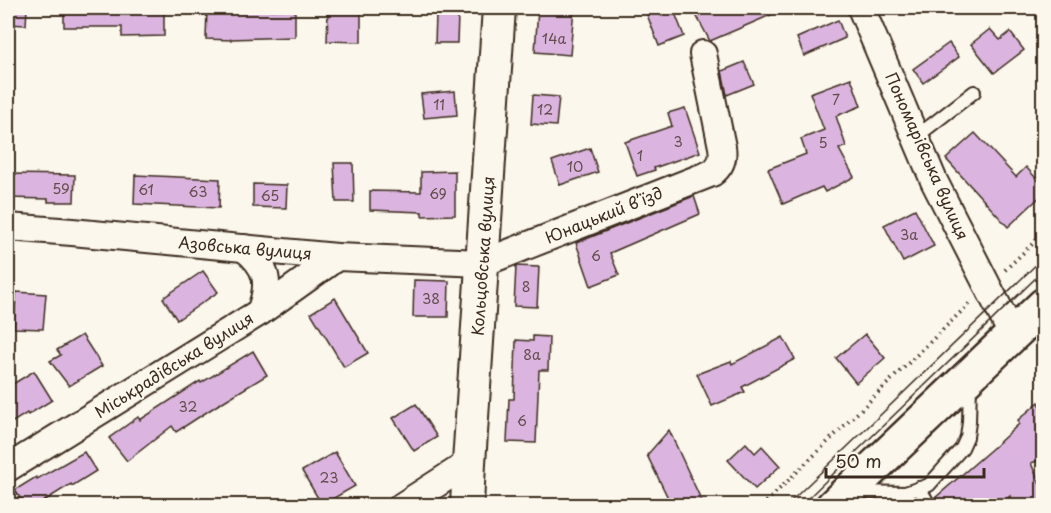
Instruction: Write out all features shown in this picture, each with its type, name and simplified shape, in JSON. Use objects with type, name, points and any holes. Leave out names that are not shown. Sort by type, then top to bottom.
[{"type":"main road","points":[[840,499],[1044,305]]},
{"type":"street","name":"Кольцовська вулиця","points":[[468,506],[499,8]]},
{"type":"street","name":"Пономарівська вулиця","points":[[861,8],[934,181],[1012,336]]},
{"type":"street","name":"Юнацький в’їзд","points":[[483,263],[712,173],[717,169],[722,162],[723,155],[703,54]]},
{"type":"street","name":"Азовська вулиця","points":[[8,227],[72,231],[337,257],[483,263]]},
{"type":"street","points":[[244,248],[255,257],[263,269],[266,291],[260,312]]},
{"type":"street","name":"Міськрадівська вулиця","points":[[8,468],[260,312],[337,257]]},
{"type":"street","points":[[402,506],[469,464]]},
{"type":"lane","points":[[916,137],[974,92]]},
{"type":"lane","points":[[840,499],[905,493],[928,485],[962,448],[967,437],[970,375]]},
{"type":"lane","points":[[919,488],[930,506]]},
{"type":"path","points":[[762,506],[1044,233]]},
{"type":"building","points":[[8,8],[27,8],[26,25],[8,24]]},
{"type":"building","points":[[64,8],[164,8],[164,36],[122,37],[122,27],[64,27]]},
{"type":"building","points":[[207,8],[232,8],[232,11],[295,9],[295,37],[206,39]]},
{"type":"building","points":[[538,8],[574,8],[570,55],[535,52]]},
{"type":"building","points":[[658,8],[673,8],[684,36],[659,46],[646,12]]},
{"type":"building","points":[[715,8],[787,8],[710,41],[696,15]]},
{"type":"building","points":[[328,13],[361,13],[361,42],[327,41]]},
{"type":"building","points":[[436,15],[458,16],[457,43],[435,43]]},
{"type":"building","points":[[838,20],[845,38],[804,56],[797,38]]},
{"type":"building","points":[[990,29],[1000,40],[1010,32],[1024,50],[994,73],[971,44]]},
{"type":"building","points":[[949,43],[959,57],[923,83],[913,69]]},
{"type":"building","points":[[744,62],[754,84],[727,95],[722,71]]},
{"type":"building","points":[[851,78],[861,106],[836,116],[846,146],[839,149],[854,177],[825,192],[822,187],[783,204],[768,169],[806,154],[801,139],[824,130],[810,93]]},
{"type":"building","points":[[455,91],[457,115],[424,118],[421,94]]},
{"type":"building","points":[[533,95],[559,97],[556,126],[531,124]]},
{"type":"building","points":[[685,108],[700,152],[637,176],[625,142],[672,126],[668,113]]},
{"type":"building","points":[[975,133],[1016,177],[1026,167],[1044,187],[1044,193],[1008,227],[946,159]]},
{"type":"building","points":[[590,148],[598,172],[560,185],[552,161]]},
{"type":"building","points":[[334,163],[353,163],[354,202],[336,202]]},
{"type":"building","points":[[455,171],[455,215],[422,216],[422,212],[370,210],[370,191],[421,192],[421,172]]},
{"type":"building","points":[[8,174],[75,175],[74,202],[8,198]]},
{"type":"building","points":[[135,175],[220,179],[219,208],[134,204]]},
{"type":"building","points":[[253,184],[287,185],[286,208],[253,207]]},
{"type":"building","points":[[694,196],[700,214],[610,253],[619,275],[591,286],[576,243]]},
{"type":"building","points":[[915,209],[934,246],[903,262],[884,225]]},
{"type":"building","points":[[516,266],[539,267],[537,307],[514,306]]},
{"type":"building","points":[[203,271],[218,292],[177,320],[163,298]]},
{"type":"building","points":[[414,280],[449,281],[448,317],[413,317]]},
{"type":"building","points":[[16,292],[46,294],[43,329],[14,328]]},
{"type":"building","points":[[335,298],[368,353],[344,367],[311,313]]},
{"type":"building","points":[[865,334],[885,358],[856,383],[836,358]]},
{"type":"building","points":[[82,335],[102,366],[69,386],[50,361],[61,355],[57,350]]},
{"type":"building","points":[[533,336],[549,337],[548,370],[539,370],[536,443],[507,442],[509,399],[514,399],[516,340],[533,341]]},
{"type":"building","points":[[783,337],[795,359],[742,387],[745,392],[712,406],[697,374],[731,361],[732,364]]},
{"type":"building","points":[[253,351],[267,375],[176,432],[172,426],[127,461],[109,438],[138,417],[140,420],[200,381],[201,383]]},
{"type":"building","points":[[34,371],[52,400],[8,425],[8,387]]},
{"type":"building","points":[[1039,402],[1044,415],[1044,459],[1031,463],[1044,494],[1044,506],[1015,506],[1010,496],[999,506],[938,506],[935,498],[1019,424],[1018,420]]},
{"type":"building","points":[[416,404],[437,437],[414,451],[393,418]]},
{"type":"building","points":[[669,430],[704,506],[672,506],[647,455]]},
{"type":"building","points":[[746,443],[755,453],[762,446],[780,466],[755,489],[728,460]]},
{"type":"building","points":[[84,452],[96,471],[36,506],[25,506],[15,490]]},
{"type":"building","points":[[335,452],[355,486],[322,505],[302,471]]},
{"type":"tram line","points":[[786,506],[1044,257]]},
{"type":"tram line","points":[[800,506],[1044,270]]}]
